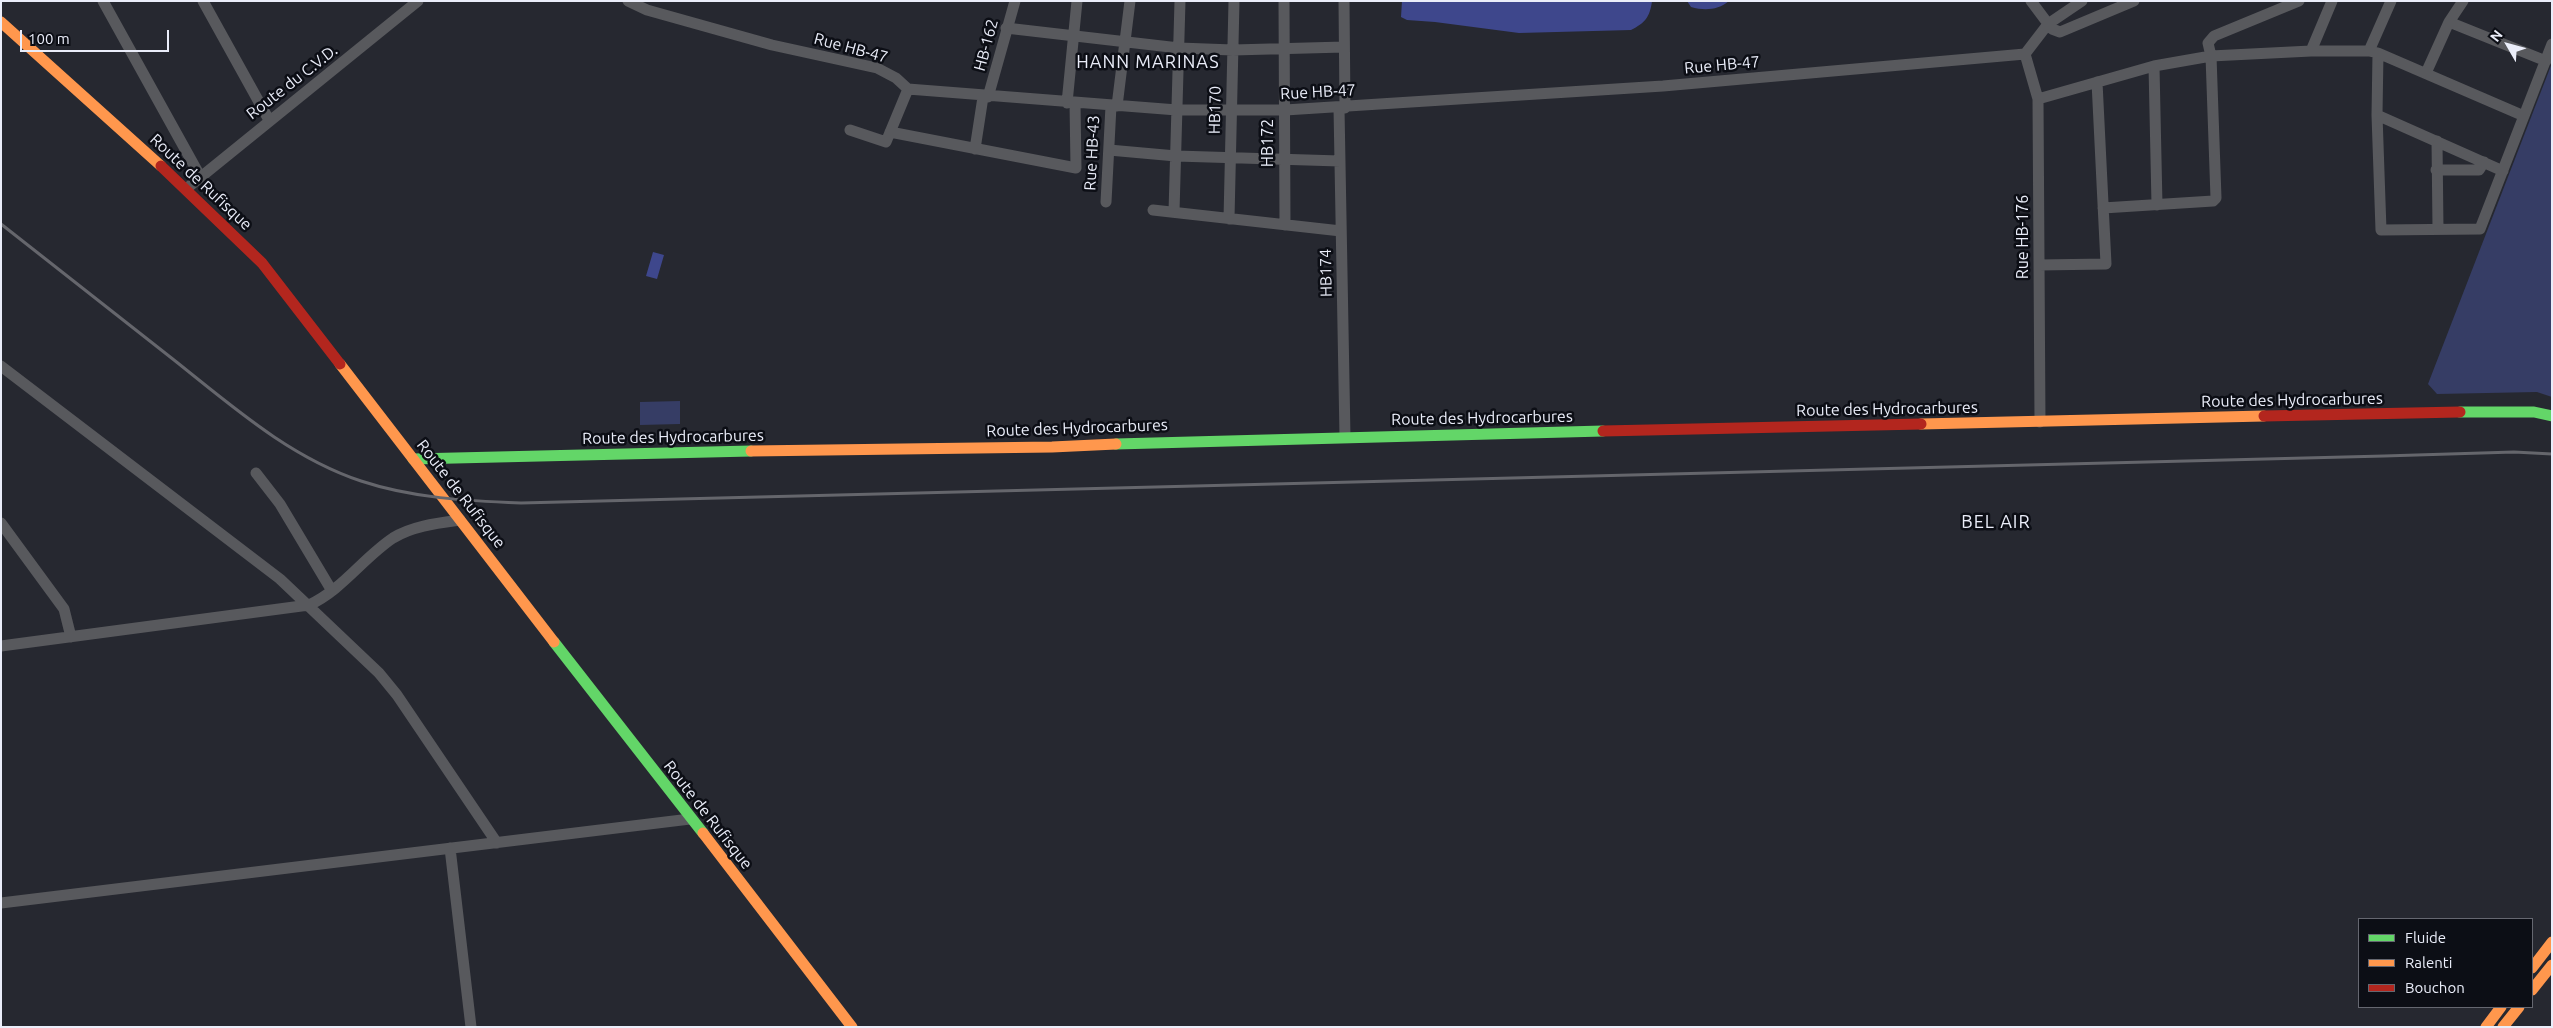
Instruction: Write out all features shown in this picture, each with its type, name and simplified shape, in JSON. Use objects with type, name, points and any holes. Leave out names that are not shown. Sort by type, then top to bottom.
[{"type":"street","points":[[103,1],[200,176]]},
{"type":"street","points":[[203,1],[269,120]]},
{"type":"street","name":"Route du C.V.D.","points":[[186,189],[418,1]]},
{"type":"street","name":"Rue HB-47","points":[[628,1],[647,10],[772,45],[877,68],[896,78],[908,89],[986,97],[1177,110],[1231,112],[1342,108],[1663,86],[2025,54]]},
{"type":"street","name":"HB-162","points":[[975,149],[986,97],[1016,1]]},
{"type":"street","points":[[850,130],[975,149],[1076,168],[1071,103],[1073,37],[1077,1]]},
{"type":"street","name":"Rue HB-43","points":[[1106,202],[1114,106],[1126,44],[1130,1]]},
{"type":"street","points":[[1174,212],[1180,1]]},
{"type":"street","name":"HB170","points":[[1229,219],[1234,1]]},
{"type":"street","name":"HB172","points":[[1284,1],[1285,225]]},
{"type":"street","name":"HB174","points":[[1344,1],[1340,161],[1345,438]]},
{"type":"street","points":[[2031,1],[2054,31],[2060,32],[2130,2]]},
{"type":"street","points":[[2025,54],[2048,24],[2082,1]]},
{"type":"street","points":[[2103,208],[2209,202],[2216,198],[2211,56],[2208,43],[2214,36],[2299,1]]},
{"type":"street","points":[[2311,51],[2332,1]]},
{"type":"street","points":[[2391,1],[2374,52],[2381,230],[2480,229],[2552,44]]},
{"type":"street","points":[[2426,73],[2449,22],[2463,1]]},
{"type":"street","name":"Route de Rufisque","points":[[1,22],[186,189],[262,262],[852,1027]]},
{"type":"street","points":[[2449,22],[2546,61]]},
{"type":"street","points":[[1006,28],[1126,44],[1179,48],[1232,50],[1344,47]]},
{"type":"street","points":[[2038,99],[2154,66],[2211,56],[2311,51],[2374,52],[2524,116]]},
{"type":"street","name":"Rue HB-176","points":[[2025,54],[2038,99],[2040,422]]},
{"type":"street","points":[[2154,66],[2157,205]]},
{"type":"street","points":[[2039,266],[2106,264],[2097,82]]},
{"type":"street","points":[[888,137],[908,89]]},
{"type":"street","points":[[2377,115],[2503,170]]},
{"type":"street","points":[[2436,141],[2438,229]]},
{"type":"street","points":[[1109,150],[1176,156],[1340,161]]},
{"type":"street","points":[[2436,170],[2479,170],[2484,162]]},
{"type":"street","points":[[1153,210],[1341,231]]},
{"type":"street","points":[[1,366],[280,579],[309,605],[379,673],[397,695],[496,842]]},
{"type":"street","name":"Route des Hydrocarbures","points":[[413,459],[851,448],[1021,448],[1174,441],[2500,411],[2534,412],[2552,416]]},
{"type":"street","points":[[256,473],[280,504],[332,591]]},
{"type":"street","points":[[1,646],[309,605],[332,591],[376,551],[395,537],[422,526],[460,520]]},
{"type":"street","points":[[1,523],[64,609],[71,637]]},
{"type":"street","points":[[1,903],[690,819]]},
{"type":"street","points":[[450,848],[471,1027]]},
{"type":"street","points":[[2533,967],[2552,942]]},
{"type":"street","points":[[2533,989],[2552,966]]},
{"type":"street","points":[[2486,1027],[2500,1008]]},
{"type":"street","points":[[2503,1027],[2518,1008]]},
{"type":"shaded area","points":[[1402,1],[1652,1],[1646,19],[1631,30],[1519,33],[1407,20],[1401,17]]},
{"type":"shaded area","points":[[1687,1],[1729,1],[1716,8],[1701,9],[1691,7]]},
{"type":"shaded area","points":[[2552,63],[2552,397],[2537,392],[2437,394],[2428,384]]},
{"type":"shaded area","points":[[653,252],[664,255],[657,279],[646,276]]},
{"type":"shaded area","points":[[680,401],[680,424],[640,425],[640,402]]},
{"type":"railway","points":[[1,224],[240,412],[285,444],[335,471],[361,481],[420,495],[460,500],[521,503],[770,498],[2016,467],[2514,452],[2552,454]]},
{"type":"traffic: fast","points":[[2460,412],[2534,412],[2552,416]]},
{"type":"traffic: fast","points":[[1116,444],[1603,431]]},
{"type":"traffic: fast","points":[[413,459],[751,451]]},
{"type":"traffic: fast","points":[[554,642],[703,833]]},
{"type":"traffic: slow","points":[[1,22],[161,166]]},
{"type":"traffic: slow","points":[[340,364],[554,642]]},
{"type":"traffic: slow","points":[[1921,424],[2264,416]]},
{"type":"traffic: slow","points":[[751,451],[1052,447],[1116,444]]},
{"type":"traffic: slow","points":[[703,833],[852,1027]]},
{"type":"traffic: slow","points":[[2533,967],[2552,942]]},
{"type":"traffic: slow","points":[[2533,989],[2552,965]]},
{"type":"traffic: slow","points":[[2486,1027],[2500,1008]]},
{"type":"traffic: slow","points":[[2503,1027],[2518,1008]]},
{"type":"traffic: jam","points":[[161,166],[262,263],[340,364]]},
{"type":"traffic: jam","points":[[2264,416],[2460,412]]},
{"type":"traffic: jam","points":[[1603,431],[1921,424]]},
{"type":"district","name":"HANN MARINAS","points":[[1148,62]]},
{"type":"district","name":"BEL AIR","points":[[1996,522]]}]
